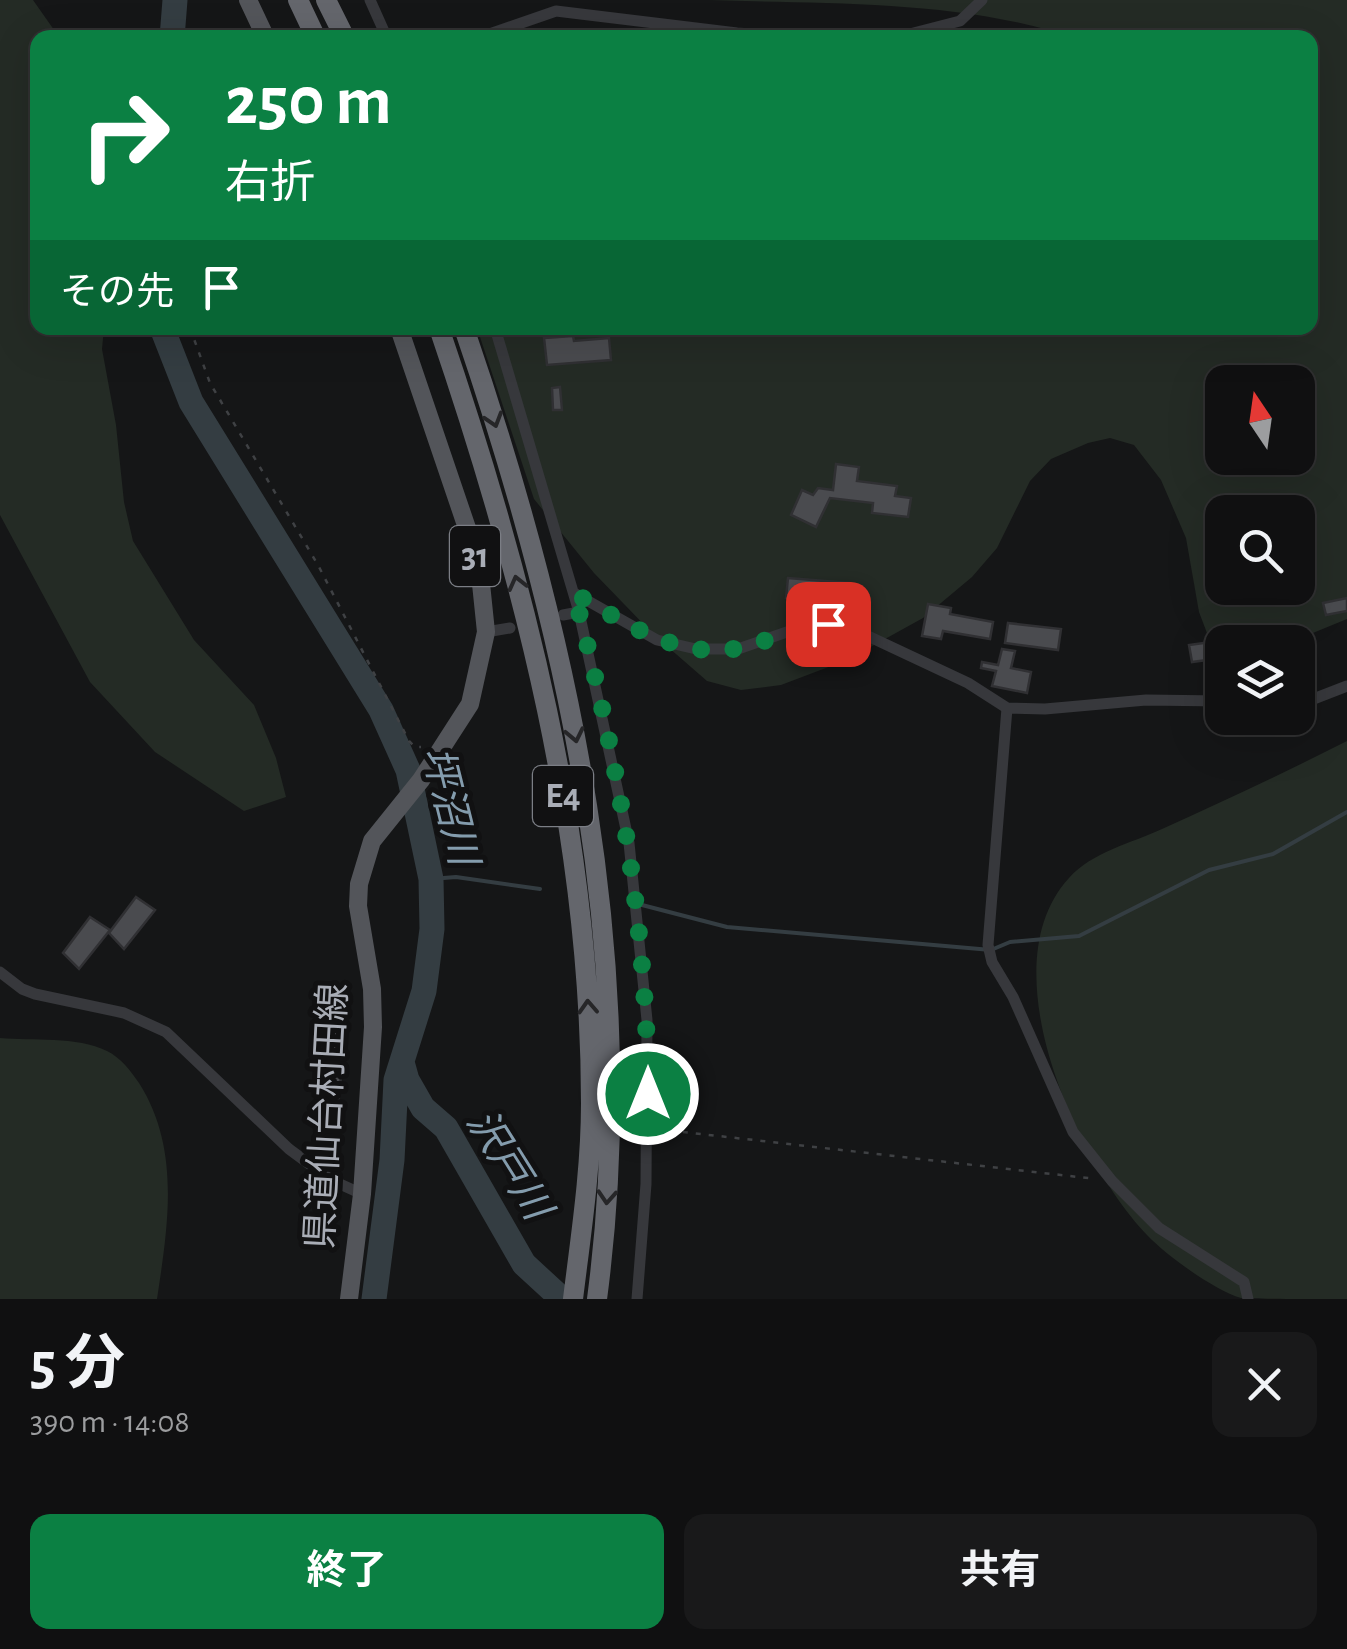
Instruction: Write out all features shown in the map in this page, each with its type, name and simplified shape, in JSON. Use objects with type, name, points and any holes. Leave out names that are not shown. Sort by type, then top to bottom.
[{"type":"highway","points":[[298,0],[312,30]]},
{"type":"highway","points":[[326,0],[340,30]]},
{"type":"highway","name":"E4","points":[[442,335],[514,573],[553,738],[572,844],[588,1008],[591,1107],[582,1242],[574,1289]]},
{"type":"highway","name":"E4","points":[[466,335],[538,570],[583,770],[595,847],[606,952],[612,1088],[605,1232],[597,1298]]},
{"type":"main road","points":[[248,0],[262,30]]},
{"type":"main road","name":"県道仙台村田線","points":[[349,1299],[362,1194],[373,1027],[372,990],[358,906],[359,884],[364,861],[384,823],[421,780],[470,704],[486,632],[473,547],[401,335]]},
{"type":"street","points":[[370,0],[383,30]]},
{"type":"street","points":[[925,30],[960,21],[982,0]]},
{"type":"street","points":[[502,30],[556,12],[711,30]]},
{"type":"street","points":[[496,335],[574,593],[630,842],[647,1020],[643,1233],[636,1299]]},
{"type":"street","points":[[574,593],[657,640],[696,649],[738,648],[807,625],[853,629],[968,683],[1007,708],[1205,701]]},
{"type":"street","points":[[563,616],[579,612]]},
{"type":"street","points":[[486,632],[510,628]]},
{"type":"street","points":[[1315,699],[1347,686]]},
{"type":"street","points":[[1007,708],[989,950],[1073,1132],[1112,1181],[1159,1228],[1244,1282],[1248,1299]]},
{"type":"street","points":[[0,972],[35,994],[124,1013],[166,1032],[289,1149],[331,1180],[362,1194]]},
{"type":"path","points":[[193,335],[210,383],[318,565],[409,741],[415,747],[426,747]]},
{"type":"path","points":[[646,1128],[1112,1181]]},
{"type":"shaded area","points":[[0,0],[33,0],[54,30],[30,30],[30,335],[103,335],[102,349],[116,425],[124,502],[133,541],[194,640],[254,705],[276,758],[286,797],[244,811],[155,752],[90,682],[0,515]]},
{"type":"shaded area","points":[[709,0],[1347,0],[1347,619],[1315,632],[1315,625],[1205,628],[1186,538],[1161,480],[1134,445],[1110,438],[1051,459],[1030,481],[997,548],[972,577],[923,618],[847,660],[781,685],[741,690],[707,681],[653,634],[594,573],[534,499],[479,335],[1318,335],[1318,30],[1048,30],[925,9]]},
{"type":"shaded area","points":[[1347,741],[1347,1299],[1241,1298],[1178,1262],[1147,1235],[1094,1161],[1051,1062],[1039,1011],[1037,961],[1046,916],[1069,878],[1089,861]]},
{"type":"shaded area","points":[[0,1038],[95,1046],[117,1057],[139,1083],[161,1134],[166,1161],[167,1216],[157,1299],[0,1299]]},
{"type":"building","points":[[573,336],[574,341],[609,338],[611,360],[547,365],[544,338]]},
{"type":"building","points":[[560,387],[562,410],[553,410],[552,388]]},
{"type":"building","points":[[836,464],[859,467],[857,481],[897,486],[895,496],[911,498],[908,517],[872,513],[873,503],[830,498],[816,527],[791,515],[802,490],[813,495],[818,488],[833,490]]},
{"type":"building","points":[[788,578],[849,583],[847,604],[786,598]]},
{"type":"building","points":[[1347,598],[1347,611],[1326,615],[1323,603]]},
{"type":"building","points":[[928,604],[951,608],[950,614],[993,622],[990,639],[943,631],[941,639],[922,636]]},
{"type":"building","points":[[1008,623],[1061,629],[1058,650],[1005,643]]},
{"type":"building","points":[[1205,643],[1205,660],[1192,662],[1189,645]]},
{"type":"building","points":[[1002,649],[1015,651],[1011,668],[1031,672],[1027,693],[992,686],[996,671],[981,668],[982,662],[998,665]]},
{"type":"building","points":[[136,897],[155,910],[124,949],[109,933]]},
{"type":"building","points":[[90,917],[110,930],[79,969],[63,953]]},
{"type":"building","points":[[325,1029],[344,1031],[342,1056],[322,1054]]},
{"type":"building","points":[[320,1074],[341,1076],[338,1103],[317,1100]]},
{"type":"waterway","name":"坪沼川","points":[[173,30],[175,0]]},
{"type":"waterway","name":"坪沼川","points":[[165,335],[191,402],[381,710],[408,770],[431,879],[432,929],[424,991],[396,1080],[392,1160],[374,1299]]},
{"type":"waterway","points":[[642,905],[727,927],[991,950],[1010,942],[1079,936],[1209,870],[1273,854],[1347,812]]},
{"type":"waterway","points":[[431,879],[456,877],[540,889]]},
{"type":"waterway","name":"沢戸川","points":[[402,1062],[423,1108],[446,1128],[524,1264],[562,1299]]},
{"type":"route","points":[[648,1094],[647,1020],[630,842],[574,593],[657,640],[696,649],[738,648],[807,625],[828,624]]}]
